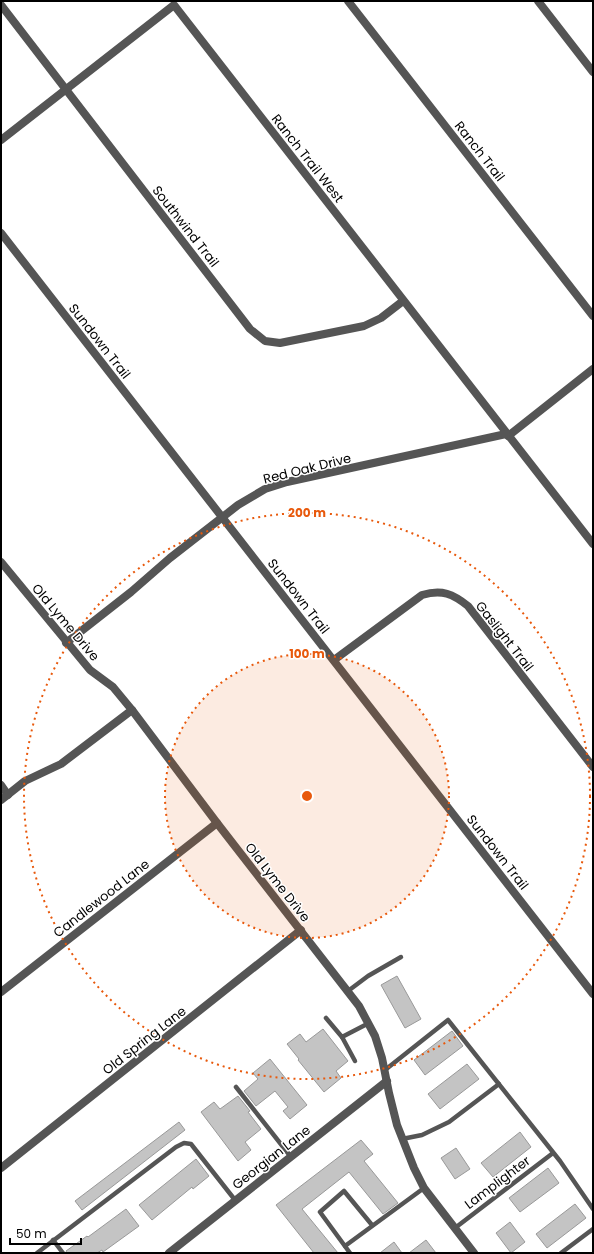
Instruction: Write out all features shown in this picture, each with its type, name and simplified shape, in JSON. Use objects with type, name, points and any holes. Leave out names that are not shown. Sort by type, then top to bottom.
[{"type":"street","name":"Ranch Trail","points":[[348,1],[593,316]]},
{"type":"street","points":[[538,1],[593,72]]},
{"type":"street","name":"Southwind Trail","points":[[1,5],[250,329],[265,341],[280,343],[364,326],[381,318],[403,301]]},
{"type":"street","name":"Ranch Trail West","points":[[65,90],[174,5],[593,544]]},
{"type":"street","points":[[1,140],[65,90]]},
{"type":"street","name":"Sundown Trail","points":[[1,233],[593,994]]},
{"type":"street","name":"Red Oak Drive","points":[[66,643],[222,517],[252,496],[265,489],[287,482],[507,435],[593,368]]},
{"type":"street","name":"Old Lyme Drive","points":[[1,562],[66,643],[90,670],[113,687],[132,710],[217,823],[359,1006],[375,1036],[385,1070],[391,1104],[402,1139],[414,1168],[424,1188],[474,1253]]},
{"type":"street","name":"Gaslight Trail","points":[[334,660],[422,595],[431,592],[441,592],[450,595],[468,606],[593,767]]},
{"type":"street","points":[[1,786],[4,797],[25,781],[61,764],[132,710]]},
{"type":"street","name":"Candlewood Lane","points":[[1,992],[217,823]]},
{"type":"street","name":"Old Spring Lane","points":[[1,1168],[301,930]]},
{"type":"street","name":"Georgian Lane","points":[[169,1253],[387,1081]]},
{"type":"lane","points":[[348,991],[368,976],[401,957]]},
{"type":"lane","points":[[326,1018],[342,1037],[355,1061]]},
{"type":"lane","points":[[385,1070],[448,1020],[500,1084],[593,1208]]},
{"type":"lane","points":[[342,1037],[369,1023]]},
{"type":"lane","points":[[402,1139],[422,1135],[449,1122],[500,1084]]},
{"type":"lane","points":[[236,1087],[291,1156]]},
{"type":"lane","points":[[37,1253],[176,1147],[184,1143],[191,1144],[235,1200]]},
{"type":"lane","name":"Lamplighter","points":[[455,1228],[553,1153]]},
{"type":"lane","points":[[345,1246],[424,1188]]},
{"type":"lane","points":[[350,1253],[320,1212],[344,1191],[372,1226]]},
{"type":"lane","points":[[560,1253],[593,1229]]},
{"type":"lane","points":[[53,1240],[63,1253]]},
{"type":"building","points":[[397,976],[421,1019],[405,1028],[381,985]]},
{"type":"building","points":[[323,1029],[348,1061],[336,1071],[341,1078],[324,1092],[287,1044],[300,1034],[306,1042]]},
{"type":"building","points":[[452,1031],[463,1046],[425,1075],[414,1060]]},
{"type":"building","points":[[270,1059],[307,1105],[290,1119],[283,1111],[288,1107],[275,1091],[256,1106],[244,1091],[258,1079],[253,1073]]},
{"type":"building","points":[[467,1064],[479,1079],[440,1109],[428,1094]]},
{"type":"building","points":[[238,1096],[250,1111],[248,1112],[261,1129],[245,1142],[251,1150],[238,1161],[201,1112],[214,1102],[220,1109]]},
{"type":"building","points":[[179,1122],[185,1130],[82,1210],[75,1201]]},
{"type":"building","points":[[520,1132],[531,1147],[493,1177],[481,1163]]},
{"type":"building","points":[[361,1140],[373,1154],[364,1161],[398,1203],[383,1214],[349,1172],[302,1209],[338,1253],[314,1253],[276,1205]]},
{"type":"building","points":[[456,1148],[470,1169],[455,1179],[441,1158]]},
{"type":"building","points":[[196,1159],[209,1176],[193,1189],[192,1187],[152,1220],[139,1205]]},
{"type":"building","points":[[548,1168],[559,1183],[520,1212],[509,1198]]},
{"type":"building","points":[[575,1204],[586,1218],[547,1248],[536,1234]]},
{"type":"building","points":[[126,1209],[139,1226],[103,1252],[102,1250],[97,1253],[67,1253],[66,1251]]},
{"type":"building","points":[[510,1222],[525,1242],[511,1253],[496,1233]]},
{"type":"building","points":[[426,1240],[436,1253],[409,1253]]},
{"type":"building","points":[[394,1242],[402,1253],[380,1253]]}]
